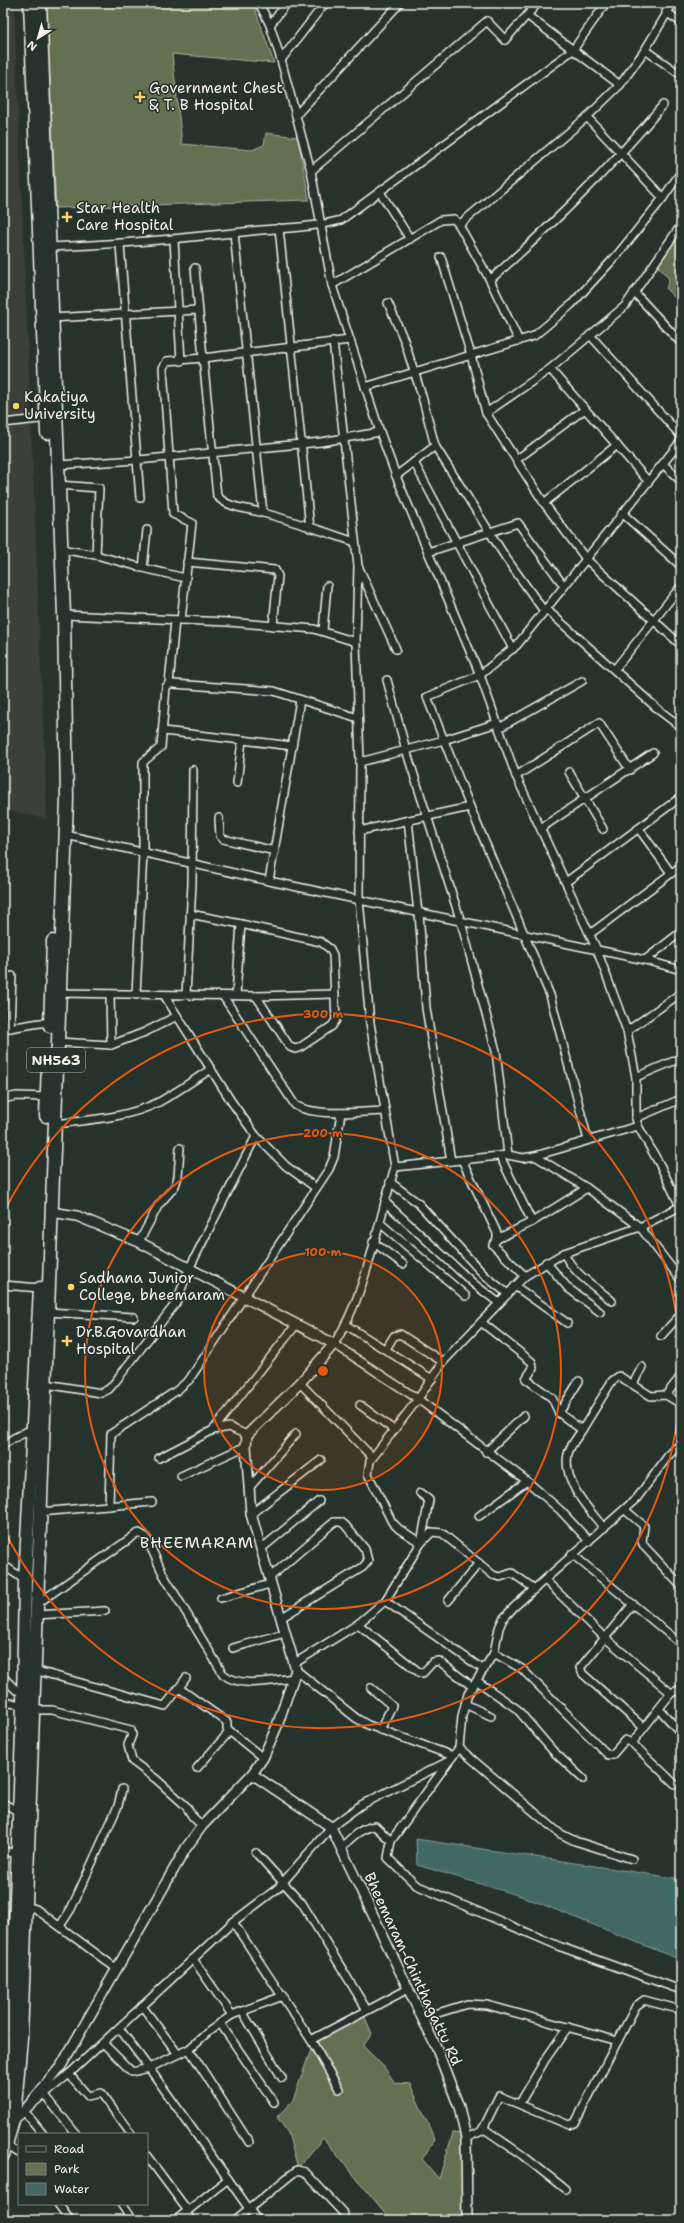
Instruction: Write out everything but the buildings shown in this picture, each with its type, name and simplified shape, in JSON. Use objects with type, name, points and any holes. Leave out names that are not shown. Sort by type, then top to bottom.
[{"type":"highway","name":"NH563","points":[[14,2115],[8,2088],[7,2041],[14,1965],[19,1812],[28,1708],[34,1670],[40,1512],[38,1427],[40,1288],[47,1097],[54,1023],[59,800],[56,616],[50,418],[30,3]]},
{"type":"highway","name":"NH563","points":[[5,2150],[14,2115],[20,2064],[26,1906],[28,1708],[24,1693],[25,1580],[38,1427],[46,1384],[47,1312],[57,1042],[54,1023],[60,993],[66,835],[64,615],[57,465],[50,418],[51,318],[40,3]]},
{"type":"street","points":[[258,3],[270,25],[281,60],[311,171],[320,226],[332,284],[364,387],[396,476],[480,675],[516,776],[597,950],[627,1031],[636,1077],[636,1118],[638,1126],[660,1165],[680,1206],[640,1227],[564,1254],[546,1262],[525,1276],[444,1362],[418,1399],[372,1457],[368,1467],[368,1474],[385,1509],[399,1529],[421,1543]]},
{"type":"street","points":[[270,25],[287,3]]},
{"type":"street","points":[[281,60],[325,3]]},
{"type":"street","points":[[296,115],[400,3]]},
{"type":"street","points":[[311,171],[487,21],[505,40],[538,3]]},
{"type":"street","points":[[48,247],[120,245],[279,228],[320,226],[341,220],[573,50],[606,3]]},
{"type":"street","points":[[459,225],[587,117],[620,85],[645,50],[666,12],[673,3]]},
{"type":"street","points":[[666,12],[681,22]]},
{"type":"street","points":[[528,16],[620,85]]},
{"type":"street","points":[[645,50],[681,75]]},
{"type":"street","points":[[490,280],[552,225],[622,154],[663,106]]},
{"type":"street","points":[[587,117],[663,198]]},
{"type":"street","points":[[364,387],[413,371],[534,336],[571,305],[618,254],[663,198],[681,172]]},
{"type":"street","points":[[380,192],[410,239]]},
{"type":"street","points":[[332,284],[441,220],[454,219],[459,225],[490,280],[519,341]]},
{"type":"street","points":[[486,413],[550,369],[625,306],[681,225]]},
{"type":"street","points":[[279,228],[310,528]]},
{"type":"street","points":[[234,233],[263,512]]},
{"type":"street","points":[[174,240],[181,361]]},
{"type":"street","points":[[120,245],[140,498]]},
{"type":"street","points":[[441,257],[471,354],[486,413],[544,503],[586,559],[681,645]]},
{"type":"street","points":[[195,268],[198,310],[214,452],[217,496],[223,502],[232,506],[263,512],[355,542]]},
{"type":"street","points":[[634,292],[681,343]]},
{"type":"street","points":[[388,302],[404,340],[422,396],[435,446],[523,584],[545,610],[615,669],[660,711],[681,726]]},
{"type":"street","points":[[51,318],[198,310]]},
{"type":"street","points":[[590,335],[681,436]]},
{"type":"street","points":[[136,995],[144,854],[143,762],[161,747],[165,694],[169,684],[178,620],[186,578],[192,523],[173,514],[163,368],[167,361],[181,361],[350,340]]},
{"type":"street","points":[[14,2115],[61,2066],[186,1848],[202,1826],[252,1774],[263,1758],[277,1726],[295,1670],[251,1514],[246,1446],[247,1435],[300,1383],[334,1344],[346,1325],[361,1284],[380,1223],[395,1167],[370,1023],[359,899],[360,762],[356,642],[358,566],[333,341]]},
{"type":"street","points":[[550,369],[648,481]]},
{"type":"street","points":[[516,460],[585,409]]},
{"type":"street","points":[[3,423],[50,418]]},
{"type":"street","points":[[57,465],[138,460],[345,439],[380,432]]},
{"type":"street","points":[[588,1140],[550,995],[470,807],[427,697],[480,675],[513,649],[681,441]]},
{"type":"street","points":[[544,503],[617,445]]},
{"type":"street","points":[[396,476],[435,446]]},
{"type":"street","points":[[414,462],[513,649]]},
{"type":"street","points":[[663,464],[681,481]]},
{"type":"street","points":[[58,485],[99,488],[96,555]]},
{"type":"street","points":[[622,513],[681,566]]},
{"type":"street","points":[[428,552],[518,523],[564,586]]},
{"type":"street","points":[[143,568],[147,530]]},
{"type":"street","points":[[60,549],[96,555],[186,578]]},
{"type":"street","points":[[187,562],[275,570],[278,576],[273,626]]},
{"type":"street","points":[[358,566],[396,649]]},
{"type":"street","points":[[323,632],[327,586]]},
{"type":"street","points":[[615,669],[681,586]]},
{"type":"street","points":[[64,615],[178,620],[314,629],[356,642]]},
{"type":"street","points":[[387,680],[406,750],[461,922],[496,1051],[508,1155]]},
{"type":"street","points":[[360,762],[498,726],[582,681]]},
{"type":"street","points":[[169,684],[274,691],[358,718]]},
{"type":"street","points":[[270,881],[300,700]]},
{"type":"street","points":[[516,776],[599,723],[630,770]]},
{"type":"street","points":[[163,731],[292,746]]},
{"type":"street","points":[[237,784],[242,740]]},
{"type":"street","points":[[541,828],[630,770],[653,753]]},
{"type":"street","points":[[186,996],[192,884],[194,770]]},
{"type":"street","points":[[569,772],[603,829]]},
{"type":"street","points":[[566,882],[681,798]]},
{"type":"street","points":[[359,831],[470,807]]},
{"type":"street","points":[[219,818],[220,836],[223,839],[275,851]]},
{"type":"street","points":[[408,820],[426,1008],[451,1161]]},
{"type":"street","points":[[639,829],[671,873]]},
{"type":"street","points":[[66,835],[144,854],[192,862],[270,881],[359,899],[524,936],[645,960],[681,970]]},
{"type":"street","points":[[590,934],[681,867]]},
{"type":"street","points":[[190,914],[241,924],[327,945],[332,955],[337,1013],[332,1026],[295,1049],[290,1047],[256,996]]},
{"type":"street","points":[[236,995],[241,924]]},
{"type":"street","points":[[645,960],[681,932]]},
{"type":"street","points":[[12,976],[6,1029],[54,1023]]},
{"type":"street","points":[[60,993],[186,996],[335,994]]},
{"type":"street","points":[[627,1031],[681,993]]},
{"type":"street","points":[[110,994],[111,1046]]},
{"type":"street","points":[[164,995],[256,1136],[286,1166],[316,1188]]},
{"type":"street","points":[[223,996],[294,1105],[302,1109],[340,1113],[385,1111]]},
{"type":"street","points":[[57,1042],[111,1046],[145,1032],[177,1016]]},
{"type":"street","points":[[636,1077],[681,1058]]},
{"type":"street","points":[[54,1124],[102,1118],[128,1112],[158,1102],[211,1069]]},
{"type":"street","points":[[3,1099],[16,1096],[47,1097]]},
{"type":"street","points":[[636,1118],[681,1099]]},
{"type":"street","points":[[109,1506],[111,1434],[176,1391],[189,1380],[316,1188],[334,1157],[340,1113]]},
{"type":"street","points":[[395,1167],[508,1155],[523,1158],[535,1156],[638,1126]]},
{"type":"street","points":[[46,1384],[101,1393],[109,1389],[176,1303],[189,1269],[256,1136]]},
{"type":"street","points":[[140,1242],[158,1206],[175,1186],[178,1177],[180,1148]]},
{"type":"street","points":[[500,1156],[532,1222]]},
{"type":"street","points":[[535,1156],[587,1188],[640,1227],[681,1280]]},
{"type":"street","points":[[462,1160],[497,1233],[497,1239],[494,1247],[525,1276]]},
{"type":"street","points":[[390,1182],[418,1203],[485,1276],[508,1294]]},
{"type":"street","points":[[497,1239],[532,1222],[587,1188]]},
{"type":"street","points":[[385,1202],[408,1220],[474,1284],[499,1303]]},
{"type":"street","points":[[51,1212],[77,1216],[140,1242],[334,1344],[418,1399],[486,1452],[527,1480],[560,1510],[589,1540]]},
{"type":"street","points":[[380,1223],[466,1296]]},
{"type":"street","points":[[373,1242],[403,1264]]},
{"type":"street","points":[[564,1254],[569,1264],[577,1273],[612,1301]]},
{"type":"street","points":[[546,1262],[568,1288],[600,1312]]},
{"type":"street","points":[[3,1285],[40,1288]]},
{"type":"street","points":[[515,1286],[567,1323]]},
{"type":"street","points":[[47,1312],[134,1317]]},
{"type":"street","points":[[661,1336],[681,1314]]},
{"type":"street","points":[[481,1322],[532,1362],[533,1368],[526,1379],[552,1398],[559,1413],[582,1430]]},
{"type":"street","points":[[213,1430],[296,1325]]},
{"type":"street","points":[[346,1325],[432,1379]]},
{"type":"street","points":[[386,1349],[394,1336],[400,1334],[444,1362]]},
{"type":"street","points":[[633,1384],[642,1367]]},
{"type":"street","points":[[604,1528],[589,1510],[573,1484],[569,1473],[568,1455],[582,1430],[615,1378],[619,1376],[651,1396],[666,1396],[681,1404]]},
{"type":"street","points":[[666,1396],[681,1376]]},
{"type":"street","points":[[559,1413],[579,1381]]},
{"type":"street","points":[[300,1383],[372,1457]]},
{"type":"street","points":[[360,1405],[394,1430]]},
{"type":"street","points":[[486,1452],[524,1416]]},
{"type":"street","points":[[3,1445],[38,1427]]},
{"type":"street","points":[[159,1458],[213,1430],[229,1427],[247,1435]]},
{"type":"street","points":[[249,1488],[296,1434]]},
{"type":"street","points":[[681,1443],[668,1456],[637,1498],[625,1510],[572,1554],[503,1619],[499,1628],[494,1653],[475,1684],[466,1704],[462,1716],[459,1748],[391,1841],[388,1858],[416,1885],[561,1947],[681,1990]]},
{"type":"street","points":[[181,1476],[246,1446]]},
{"type":"street","points":[[251,1514],[320,1460]]},
{"type":"street","points":[[479,1516],[527,1480]]},
{"type":"street","points":[[420,1493],[429,1500],[421,1543]]},
{"type":"street","points":[[261,1550],[319,1501]]},
{"type":"street","points":[[40,1512],[152,1502]]},
{"type":"street","points":[[625,1510],[644,1526],[642,1542],[647,1550],[681,1586]]},
{"type":"street","points":[[221,1598],[269,1581],[334,1522],[341,1522],[367,1554],[368,1561],[362,1567],[281,1618]]},
{"type":"street","points":[[36,1609],[135,1535],[143,1534],[146,1537],[163,1574],[224,1674],[229,1679],[242,1682],[295,1670],[358,1624],[385,1601],[421,1543],[432,1532],[438,1532],[446,1535],[493,1576],[500,1577],[512,1573],[535,1589]]},
{"type":"street","points":[[572,1554],[681,1644]]},
{"type":"street","points":[[448,1601],[479,1563]]},
{"type":"street","points":[[3,1566],[25,1580]]},
{"type":"street","points":[[545,1580],[604,1637],[671,1693]]},
{"type":"street","points":[[385,1601],[484,1670]]},
{"type":"street","points":[[633,1604],[604,1637],[582,1665],[580,1671],[643,1727]]},
{"type":"street","points":[[36,1609],[105,1611]]},
{"type":"street","points":[[358,1624],[420,1673],[423,1673],[433,1662],[439,1661],[517,1709],[557,1755],[583,1778]]},
{"type":"street","points":[[233,1648],[285,1633]]},
{"type":"street","points":[[494,1653],[522,1669],[608,1755],[613,1754],[625,1740],[632,1743],[675,1784]]},
{"type":"street","points":[[34,1670],[165,1706],[186,1678]]},
{"type":"street","points":[[295,1670],[356,1718],[380,1730],[451,1758]]},
{"type":"street","points":[[3,1677],[16,1690],[24,1693]]},
{"type":"street","points":[[179,1688],[227,1722],[227,1729],[263,1758]]},
{"type":"street","points":[[371,1688],[392,1706],[380,1730]]},
{"type":"street","points":[[632,1743],[671,1693],[681,1689]]},
{"type":"street","points":[[3,1702],[28,1708],[52,1710],[131,1730],[132,1736],[128,1745],[132,1761],[181,1802],[202,1826]]},
{"type":"street","points":[[466,1704],[491,1716]]},
{"type":"street","points":[[659,1709],[681,1733]]},
{"type":"street","points":[[197,1768],[230,1731]]},
{"type":"street","points":[[459,1748],[559,1833],[575,1842],[632,1859]]},
{"type":"street","points":[[14,2115],[45,2095],[103,2043],[232,1922],[283,1882],[331,1827],[361,1805],[451,1758]]},
{"type":"street","points":[[252,1774],[331,1827]]},
{"type":"street","points":[[60,1926],[71,1909],[118,1806],[122,1789]]},
{"type":"street","points":[[3,1803],[19,1812]]},
{"type":"street","points":[[341,1848],[354,1835],[366,1827],[375,1826],[391,1841]]},
{"type":"street","name":"Bheemaram-Chinthagattu Rd","points":[[331,1827],[437,2049],[458,2107],[466,2138],[467,2220]]},
{"type":"street","points":[[3,1851],[18,1854]]},
{"type":"street","points":[[256,1853],[302,1903],[367,2010]]},
{"type":"street","points":[[26,1906],[36,1909],[117,1969]]},
{"type":"street","points":[[232,1922],[283,1996],[311,2040],[339,2089]]},
{"type":"street","points":[[3,1958],[14,1965]]},
{"type":"street","points":[[193,1959],[232,2015]]},
{"type":"street","points":[[311,2040],[408,1989]]},
{"type":"street","points":[[103,2043],[132,2072],[149,2068],[189,2049],[232,2015],[283,1996]]},
{"type":"street","points":[[466,2138],[480,2134],[499,2096],[520,2103],[569,2125],[575,2123],[640,2001],[651,2000],[681,2010]]},
{"type":"street","points":[[422,2018],[475,2004],[486,2005],[618,2041]]},
{"type":"street","points":[[142,2006],[178,2054]]},
{"type":"street","points":[[242,2011],[282,2078]]},
{"type":"street","points":[[220,2023],[274,2102]]},
{"type":"street","points":[[520,2103],[545,2060],[568,2027]]},
{"type":"street","points":[[119,2028],[228,2179],[248,2210],[258,2220]]},
{"type":"street","points":[[189,2049],[249,2142]]},
{"type":"street","points":[[69,2074],[88,2096],[100,2093],[130,2133]]},
{"type":"street","points":[[45,2095],[75,2133]]},
{"type":"street","points":[[14,2115],[41,2133]]},
{"type":"street","points":[[483,2128],[522,2154],[565,2189]]},
{"type":"street","points":[[5,2150],[18,2153]]},
{"type":"street","points":[[148,2158],[187,2212],[191,2220]]},
{"type":"street","points":[[235,2220],[296,2170],[305,2172],[344,2214]]},
{"type":"street","points":[[176,2220],[228,2179]]},
{"type":"street","points":[[59,2205],[70,2220]]},
{"type":"street","points":[[122,2205],[132,2220]]},
{"type":"shaded area","name":"Kakatiya University","points":[[3,3],[14,3],[47,819],[3,809]]},
{"type":"green space","points":[[46,3],[253,3],[274,63],[172,54],[182,144],[252,150],[264,145],[266,133],[298,137],[309,200],[56,208]]},
{"type":"green space","points":[[681,232],[681,304],[666,289],[669,279],[657,265]]},
{"type":"green space","points":[[364,2015],[372,2034],[363,2046],[384,2067],[395,2083],[410,2084],[435,2140],[422,2159],[439,2179],[453,2133],[464,2134],[465,2220],[391,2220],[323,2138],[298,2168],[288,2133],[277,2117],[293,2100],[314,2041]]},
{"type":"water","points":[[416,1839],[681,1879],[681,1960],[524,1897],[417,1865]]},
{"type":"place","name":"Government Chest & T. B Hospital","points":[[140,97]]},
{"type":"place","name":"Star Health Care Hospital","points":[[67,217]]},
{"type":"place","name":"Kakatiya University","points":[[16,406]]},
{"type":"place","name":"Sadhana Junior College, bheemaram","points":[[71,1287]]},
{"type":"place","name":"Dr.B.Govardhan Hospital","points":[[67,1341]]},
{"type":"district","name":"BHEEMARAM","points":[[197,1542]]}]
